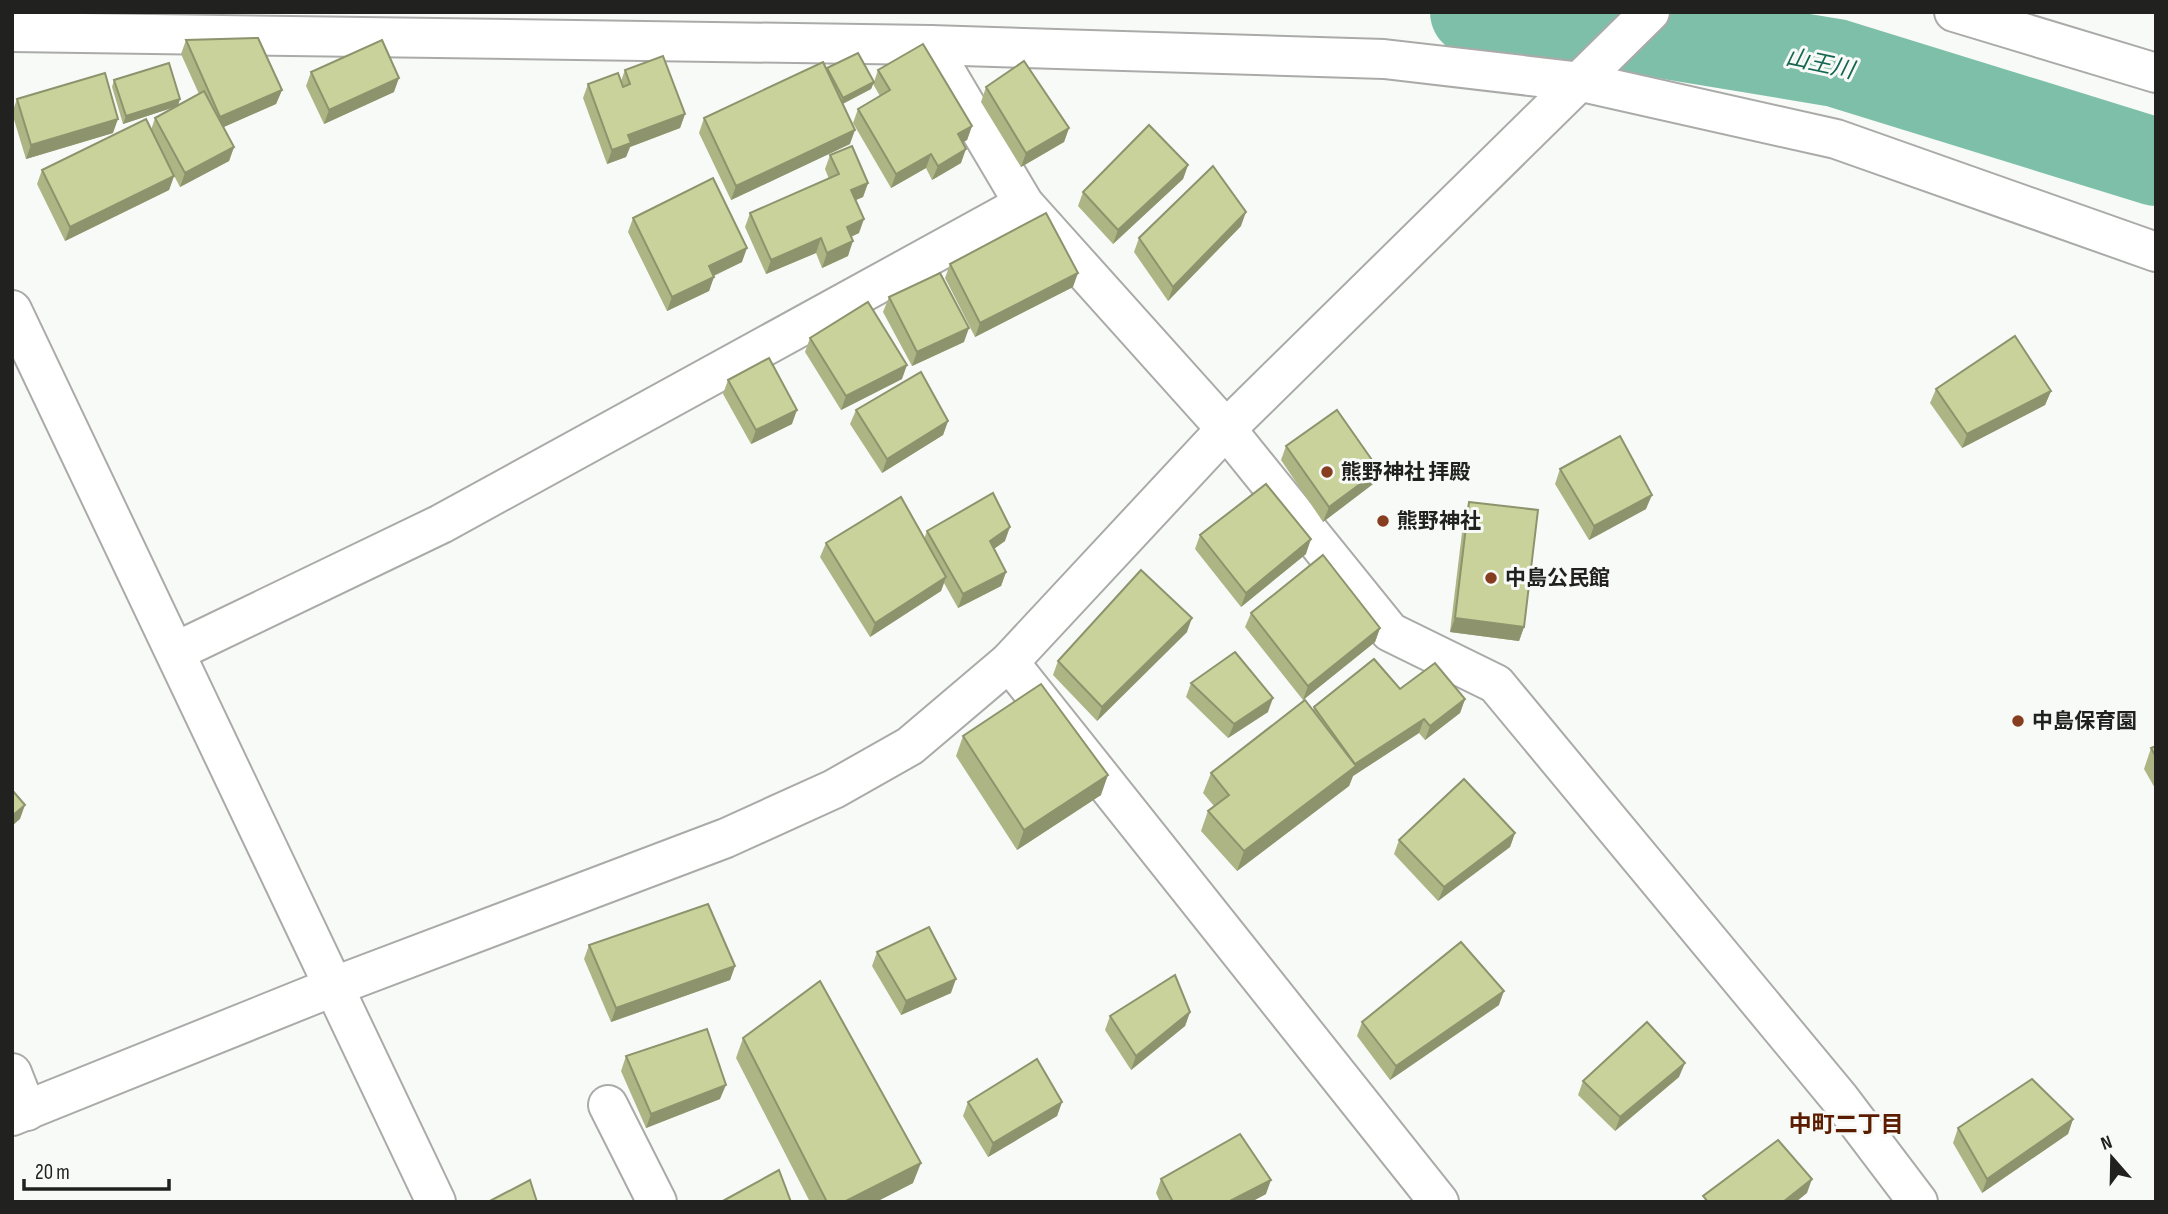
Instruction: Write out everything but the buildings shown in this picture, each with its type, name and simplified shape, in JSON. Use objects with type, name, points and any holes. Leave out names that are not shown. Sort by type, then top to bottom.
[{"type":"street","points":[[12,1073],[20,1114],[335,986],[726,838],[834,789],[910,746],[1009,662],[1226,429],[1582,82],[1650,12]]},
{"type":"street","points":[[1954,12],[2156,73]]},
{"type":"street","points":[[12,32],[930,45],[1384,59],[1582,82],[1836,139],[2156,252]]},
{"type":"street","points":[[930,45],[1024,204],[1226,429],[1390,632],[1496,684],[1840,1099],[1918,1202]]},
{"type":"street","points":[[177,651],[441,524],[1024,204]]},
{"type":"street","points":[[12,310],[177,651],[436,1202]]},
{"type":"street","points":[[1009,662],[1439,1202]]},
{"type":"street","points":[[607,1105],[657,1202]]},
{"type":"waterway","name":"山王川","points":[[1474,12],[1643,31],[1836,63],[2156,162]]},
{"type":"place","name":"熊野神社 拝殿","points":[[1327,472]]},
{"type":"place","name":"熊野神社","points":[[1383,521]]},
{"type":"place","name":"中島公民館","points":[[1491,578]]},
{"type":"place","name":"中島保育園","points":[[2018,721]]},
{"type":"district","name":"中町二丁目","points":[[1846,1124]]}]
